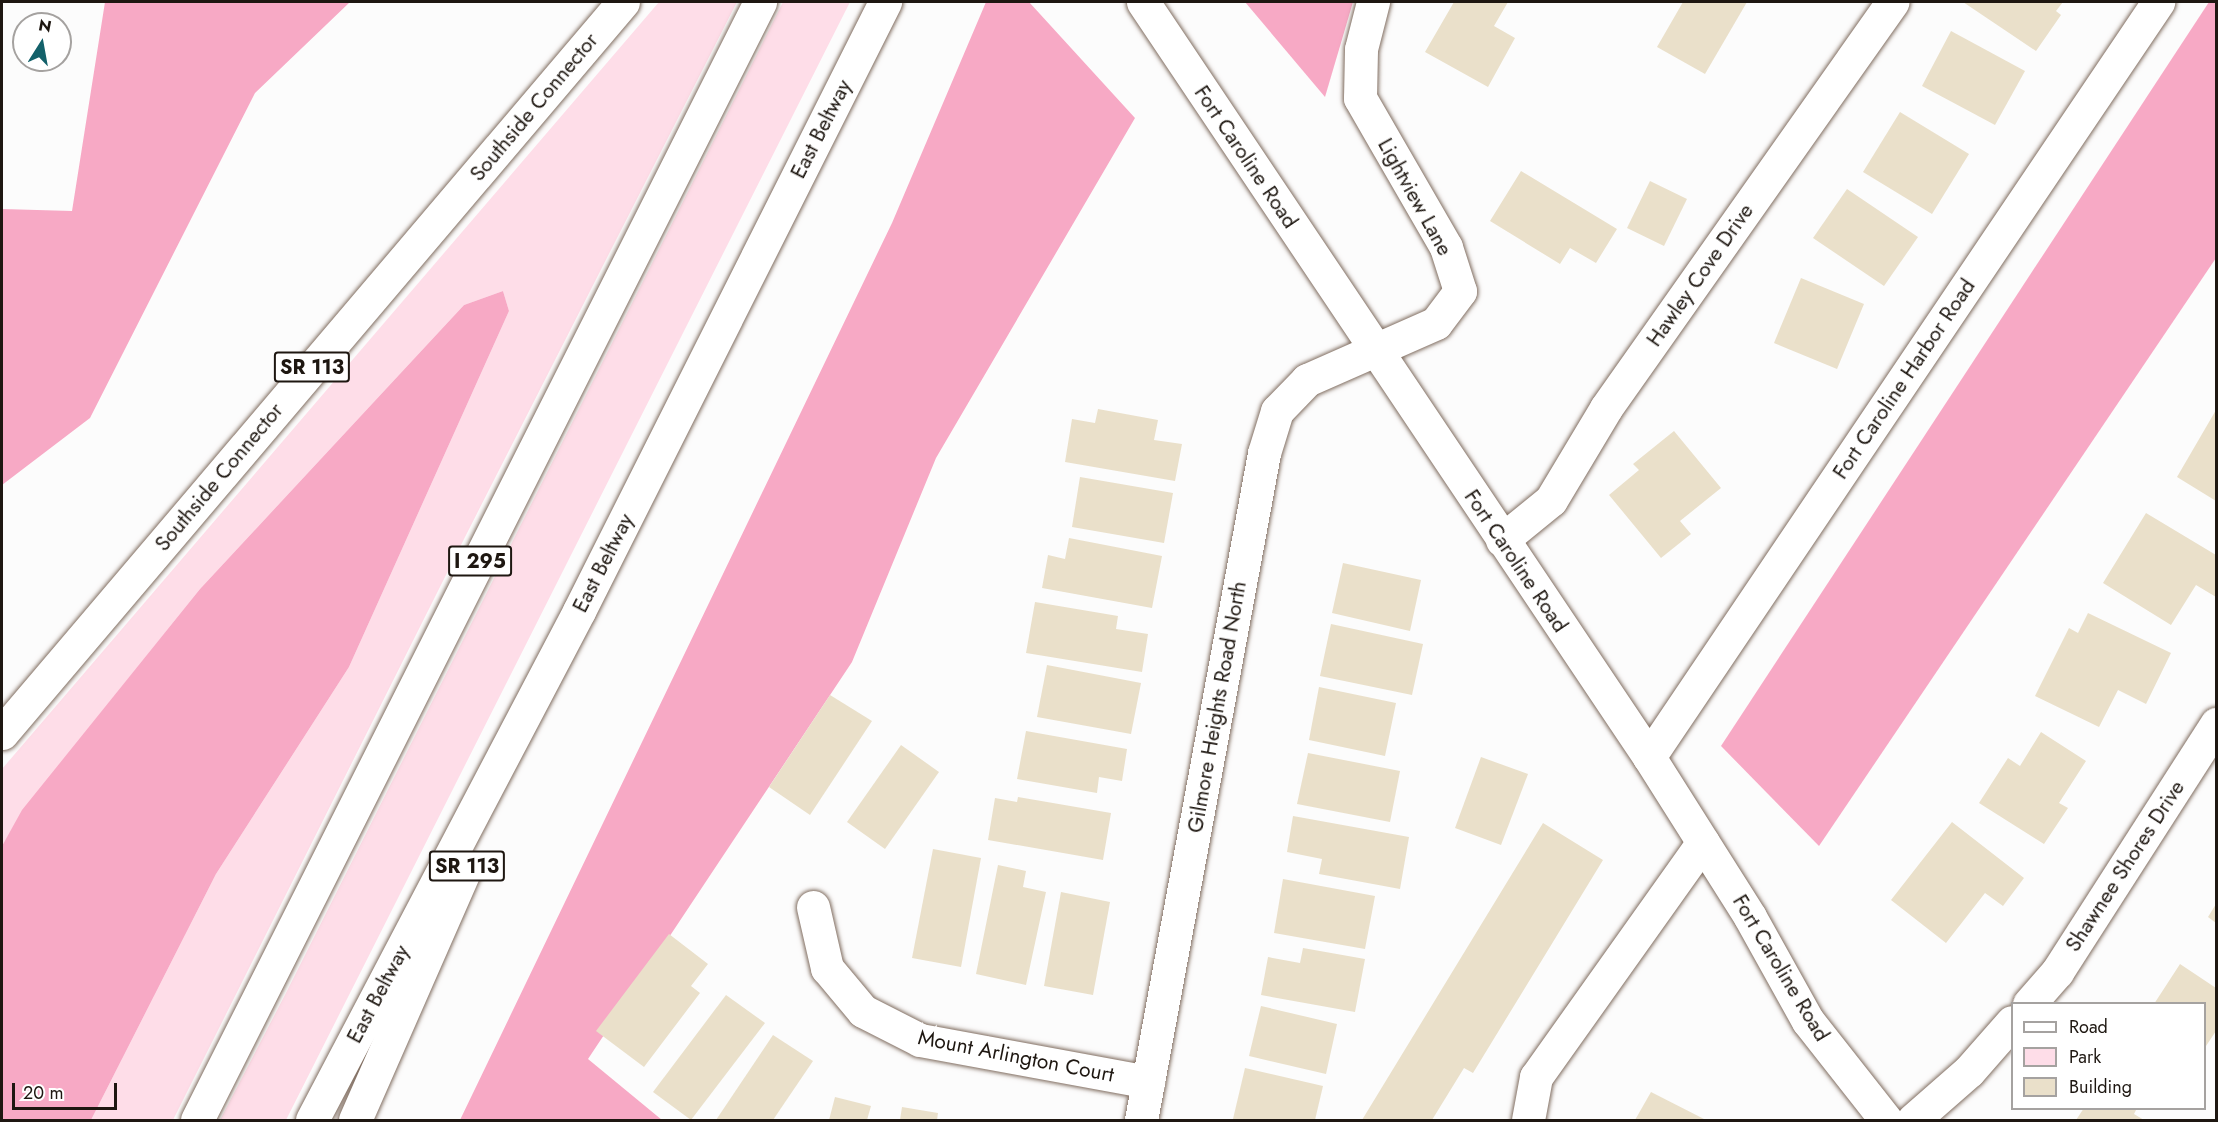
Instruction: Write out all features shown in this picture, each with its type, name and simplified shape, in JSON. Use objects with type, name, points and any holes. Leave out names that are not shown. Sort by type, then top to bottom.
[{"type":"main road","name":"Southside Connector","points":[[2,733],[623,2]]},
{"type":"main road","name":"I 295","points":[[197,1120],[760,2]]},
{"type":"main road","name":"East Beltway","points":[[312,1120],[579,611],[885,2]]},
{"type":"main road","name":"Fort Caroline Road","points":[[1143,2],[1649,757],[1750,917],[1808,1021],[1886,1120]]},
{"type":"main road","name":"Lightview Lane","points":[[1372,2],[1361,49],[1360,98],[1446,247],[1460,291],[1436,323],[1375,350]]},
{"type":"main road","name":"Hawley Cove Drive","points":[[1502,540],[1551,500],[1606,408],[1892,2]]},
{"type":"main road","name":"Fort Caroline Harbor Road","points":[[1649,757],[2158,2]]},
{"type":"main road","name":"Gilmore Heights Road North","points":[[1141,1120],[1264,453],[1277,411],[1307,380],[1375,350]]},
{"type":"main road","name":"SR 113","points":[[355,1120],[579,611]]},
{"type":"main road","name":"Shawnee Shores Drive","points":[[2031,1002],[2057,972],[2217,724]]},
{"type":"main road","points":[[1528,1120],[1536,1077],[1703,842]]},
{"type":"main road","name":"Mount Arlington Court","points":[[813,907],[827,968],[863,1011],[882,1021],[920,1040],[1148,1082]]},
{"type":"main road","points":[[1913,1120],[1969,1071],[2011,1024]]},
{"type":"green space","points":[[659,2],[737,2],[463,541],[173,1120],[91,1120],[216,874],[349,667],[509,311],[503,291],[464,305],[200,589],[23,810],[2,846],[2,769]]},
{"type":"green space","points":[[783,2],[850,2],[286,1120],[220,1120],[287,991]]},
{"type":"shaded area","points":[[105,2],[350,2],[255,93],[90,418],[2,485],[2,209],[72,211]]},
{"type":"shaded area","points":[[986,2],[1029,2],[1135,118],[936,458],[852,662],[588,1059],[662,1120],[460,1120],[892,223]]},
{"type":"shaded area","points":[[1245,2],[1353,2],[1325,97]]},
{"type":"shaded area","points":[[2209,2],[2216,2],[2216,258],[1819,846],[1721,746]]},
{"type":"shaded area","points":[[503,291],[509,311],[349,667],[216,874],[91,1120],[2,1120],[2,846],[22,810],[200,589],[464,305]]},
{"type":"building","points":[[1454,2],[1508,2],[1494,26],[1515,38],[1488,87],[1425,52]]},
{"type":"building","points":[[1683,2],[1747,2],[1705,74],[1657,47]]},
{"type":"building","points":[[1963,2],[2063,2],[2056,11],[2061,15],[2036,51]]},
{"type":"building","points":[[1951,31],[2025,71],[1995,125],[1922,86]]},
{"type":"building","points":[[1900,112],[1969,154],[1932,214],[1863,172]]},
{"type":"building","points":[[1521,171],[1617,229],[1596,263],[1570,248],[1560,264],[1490,221]]},
{"type":"building","points":[[1650,181],[1687,199],[1664,246],[1627,228]]},
{"type":"building","points":[[1847,189],[1918,237],[1884,286],[1813,238]]},
{"type":"building","points":[[1801,278],[1864,304],[1837,369],[1774,343]]},
{"type":"building","points":[[1098,409],[1158,420],[1154,440],[1182,444],[1175,481],[1065,462],[1072,419],[1095,423]]},
{"type":"building","points":[[2216,410],[2216,501],[2177,477]]},
{"type":"building","points":[[1674,431],[1721,488],[1680,521],[1691,534],[1661,558],[1609,495],[1639,470],[1633,464]]},
{"type":"building","points":[[1080,477],[1173,493],[1164,543],[1072,527]]},
{"type":"building","points":[[2146,513],[2216,555],[2216,597],[2196,585],[2171,625],[2103,583]]},
{"type":"building","points":[[1069,538],[1162,556],[1152,608],[1042,588],[1048,555],[1065,559]]},
{"type":"building","points":[[1343,563],[1421,580],[1410,631],[1332,613]]},
{"type":"building","points":[[1035,602],[1118,616],[1116,629],[1148,634],[1142,672],[1026,653]]},
{"type":"building","points":[[2088,613],[2171,653],[2146,704],[2118,690],[2099,727],[2035,696],[2069,628],[2078,633]]},
{"type":"building","points":[[1331,624],[1423,644],[1412,695],[1320,676]]},
{"type":"building","points":[[1047,665],[1141,683],[1131,734],[1037,717]]},
{"type":"building","points":[[1319,687],[1396,703],[1385,756],[1309,740]]},
{"type":"building","points":[[830,695],[872,721],[810,815],[769,787]]},
{"type":"building","points":[[1026,731],[1127,749],[1122,781],[1099,777],[1097,793],[1017,779]]},
{"type":"building","points":[[2041,732],[2086,761],[2059,803],[2068,808],[2044,844],[1979,803],[2008,758],[2020,766]]},
{"type":"building","points":[[901,745],[939,772],[885,849],[847,822]]},
{"type":"building","points":[[1308,753],[1400,771],[1390,822],[1297,804]]},
{"type":"building","points":[[1481,757],[1528,774],[1501,845],[1455,828]]},
{"type":"building","points":[[1018,797],[1111,813],[1103,860],[988,840],[995,798],[1017,802]]},
{"type":"building","points":[[1293,816],[1409,837],[1400,889],[1319,874],[1322,859],[1287,852]]},
{"type":"building","points":[[1952,822],[2024,878],[2003,906],[1985,893],[1946,943],[1891,900]]},
{"type":"building","points":[[1543,823],[1603,860],[1473,1073],[1464,1068],[1432,1120],[1362,1120]]},
{"type":"building","points":[[933,849],[981,858],[961,967],[912,958]]},
{"type":"building","points":[[998,865],[1026,871],[1023,887],[1046,892],[1026,985],[976,974]]},
{"type":"building","points":[[1283,879],[1375,896],[1365,949],[1274,933]]},
{"type":"building","points":[[1061,892],[1110,902],[1093,995],[1044,986]]},
{"type":"building","points":[[2216,904],[2216,923],[2208,917]]},
{"type":"building","points":[[669,934],[708,964],[691,986],[700,993],[644,1067],[596,1031]]},
{"type":"building","points":[[1303,948],[1365,959],[1355,1012],[1261,995],[1268,957],[1300,963]]},
{"type":"building","points":[[2180,964],[2216,988],[2216,1031],[2206,1046],[2206,1002],[2155,1002]]},
{"type":"building","points":[[726,995],[765,1023],[691,1120],[653,1092]]},
{"type":"building","points":[[1261,1006],[1337,1024],[1326,1074],[1249,1056]]},
{"type":"building","points":[[773,1035],[813,1061],[773,1120],[716,1120]]},
{"type":"building","points":[[1245,1068],[1323,1086],[1315,1120],[1233,1119]]},
{"type":"building","points":[[1651,1092],[1706,1120],[1635,1120]]},
{"type":"building","points":[[835,1097],[871,1106],[867,1120],[829,1120]]},
{"type":"building","points":[[902,1107],[938,1113],[937,1120],[900,1120]]},
{"type":"building","points":[[2083,1110],[2136,1110],[2134,1114],[2144,1120],[2076,1120]]}]
